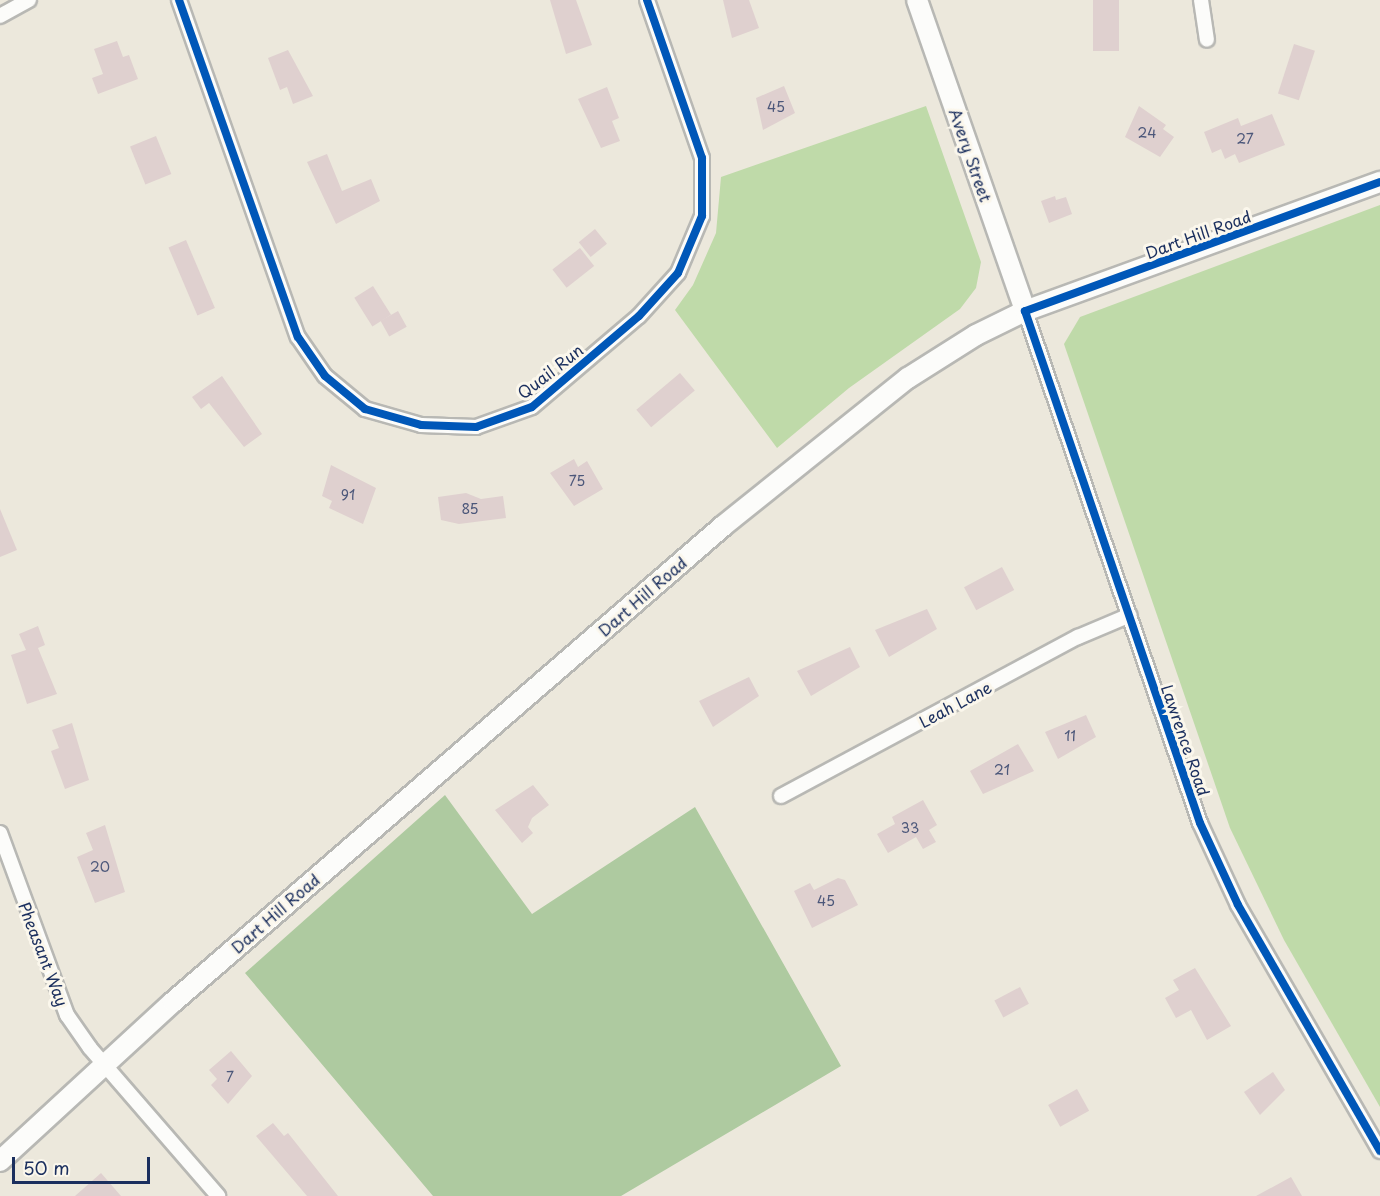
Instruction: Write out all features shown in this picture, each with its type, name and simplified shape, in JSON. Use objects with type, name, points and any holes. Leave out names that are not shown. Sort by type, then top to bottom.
[{"type":"main road","name":"Avery Street","points":[[916,0],[1026,311]]},
{"type":"main road","name":"Dart Hill Road","points":[[0,1161],[106,1063],[723,526],[909,378],[976,334],[1026,311],[1380,182]]},
{"type":"street","points":[[0,16],[29,0]]},
{"type":"street","name":"Quail Run","points":[[179,0],[298,337],[325,376],[365,409],[421,425],[476,427],[532,407],[639,316],[678,273],[702,216],[702,158],[647,0]]},
{"type":"street","points":[[1201,0],[1207,40]]},
{"type":"street","name":"Lawrence Road","points":[[1026,311],[1200,823],[1238,905],[1380,1151]]},
{"type":"street","name":"Leah Lane","points":[[781,796],[1078,637],[1130,615]]},
{"type":"street","name":"Pheasant Way","points":[[0,833],[68,1015],[218,1196]]},
{"type":"green space","points":[[926,106],[981,262],[976,288],[960,309],[849,388],[777,448],[675,310],[693,285],[716,233],[721,177]]},
{"type":"green space","points":[[1380,205],[1380,1107],[1284,940],[1230,828],[1064,344],[1080,317]]},
{"type":"green space","points":[[445,795],[532,914],[695,807],[841,1066],[621,1196],[433,1196],[245,973]]},
{"type":"building","points":[[550,0],[576,0],[592,45],[566,54]]},
{"type":"building","points":[[723,0],[749,0],[759,28],[732,38]]},
{"type":"building","points":[[1093,0],[1119,0],[1119,51],[1093,51]]},
{"type":"building","points":[[117,41],[123,57],[129,55],[138,79],[98,94],[92,78],[103,74],[94,49]]},
{"type":"building","points":[[1294,44],[1315,51],[1299,100],[1278,93]]},
{"type":"building","points":[[288,50],[313,96],[293,104],[287,87],[280,90],[268,58]]},
{"type":"building","points":[[784,86],[795,113],[763,130],[756,98]]},
{"type":"building","points":[[607,87],[619,118],[612,121],[620,141],[601,148],[578,99]]},
{"type":"building","points":[[1139,106],[1166,125],[1163,129],[1174,137],[1160,157],[1125,137]]},
{"type":"building","points":[[1272,114],[1285,145],[1239,163],[1235,154],[1225,159],[1221,149],[1212,153],[1204,132],[1238,118],[1241,126]]},
{"type":"building","points":[[156,136],[171,174],[145,185],[130,146]]},
{"type":"building","points":[[327,154],[342,191],[371,179],[380,201],[336,224],[307,162]]},
{"type":"building","points":[[1055,196],[1056,200],[1066,197],[1072,214],[1049,223],[1041,201]]},
{"type":"building","points":[[595,229],[607,244],[591,257],[579,242]]},
{"type":"building","points":[[186,240],[215,308],[197,316],[169,247]]},
{"type":"building","points":[[580,248],[594,266],[567,288],[552,270]]},
{"type":"building","points":[[373,286],[391,315],[372,326],[354,298]]},
{"type":"building","points":[[398,311],[407,327],[389,336],[381,321]]},
{"type":"building","points":[[680,373],[695,391],[651,427],[636,410]]},
{"type":"building","points":[[222,376],[262,434],[244,447],[209,403],[201,409],[192,397]]},
{"type":"building","points":[[574,459],[578,467],[587,461],[603,489],[574,506],[550,473]]},
{"type":"building","points":[[331,465],[376,488],[363,524],[329,508],[332,501],[322,496]]},
{"type":"building","points":[[466,493],[481,499],[503,496],[506,518],[459,524],[441,520],[438,497]]},
{"type":"building","points":[[0,509],[17,550],[0,557]]},
{"type":"building","points":[[1002,567],[1014,590],[976,610],[964,587]]},
{"type":"building","points":[[927,609],[937,629],[889,657],[875,630]]},
{"type":"building","points":[[38,626],[45,645],[38,648],[57,694],[27,704],[11,655],[26,650],[19,634]]},
{"type":"building","points":[[850,647],[860,667],[811,696],[797,671]]},
{"type":"building","points":[[749,677],[759,696],[713,727],[699,701]]},
{"type":"building","points":[[1086,715],[1096,737],[1058,759],[1045,732]]},
{"type":"building","points":[[72,723],[89,780],[65,789],[51,751],[59,748],[52,730]]},
{"type":"building","points":[[1018,744],[1034,771],[983,794],[970,771]]},
{"type":"building","points":[[533,785],[549,805],[532,818],[528,827],[533,833],[522,843],[495,810]]},
{"type":"building","points":[[923,800],[937,825],[929,830],[936,842],[923,849],[916,837],[888,853],[877,834],[895,824],[892,817]]},
{"type":"building","points":[[105,825],[125,892],[95,903],[77,857],[93,850],[86,833]]},
{"type":"building","points":[[838,878],[845,880],[858,905],[812,928],[794,891],[810,883],[814,890]]},
{"type":"building","points":[[1195,968],[1231,1026],[1207,1040],[1191,1010],[1176,1018],[1165,998],[1179,990],[1173,980]]},
{"type":"building","points":[[1020,987],[1029,1004],[1003,1017],[994,1001]]},
{"type":"building","points":[[231,1051],[252,1076],[228,1104],[211,1085],[217,1079],[209,1070]]},
{"type":"building","points":[[1273,1072],[1285,1090],[1260,1115],[1244,1092]]},
{"type":"building","points":[[1077,1089],[1089,1111],[1060,1127],[1048,1105]]},
{"type":"building","points":[[273,1123],[284,1136],[288,1133],[338,1196],[307,1196],[256,1136]]},
{"type":"building","points":[[101,1173],[121,1196],[75,1196]]},
{"type":"building","points":[[1291,1177],[1302,1196],[1256,1196]]},
{"type":"cycle path","points":[[179,0],[298,337],[325,376],[365,409],[421,425],[476,427],[532,407],[639,316],[678,273],[702,216],[702,158],[647,0]]},
{"type":"cycle path","points":[[1380,182],[1025,311],[1200,823],[1238,905],[1380,1151]]}]
